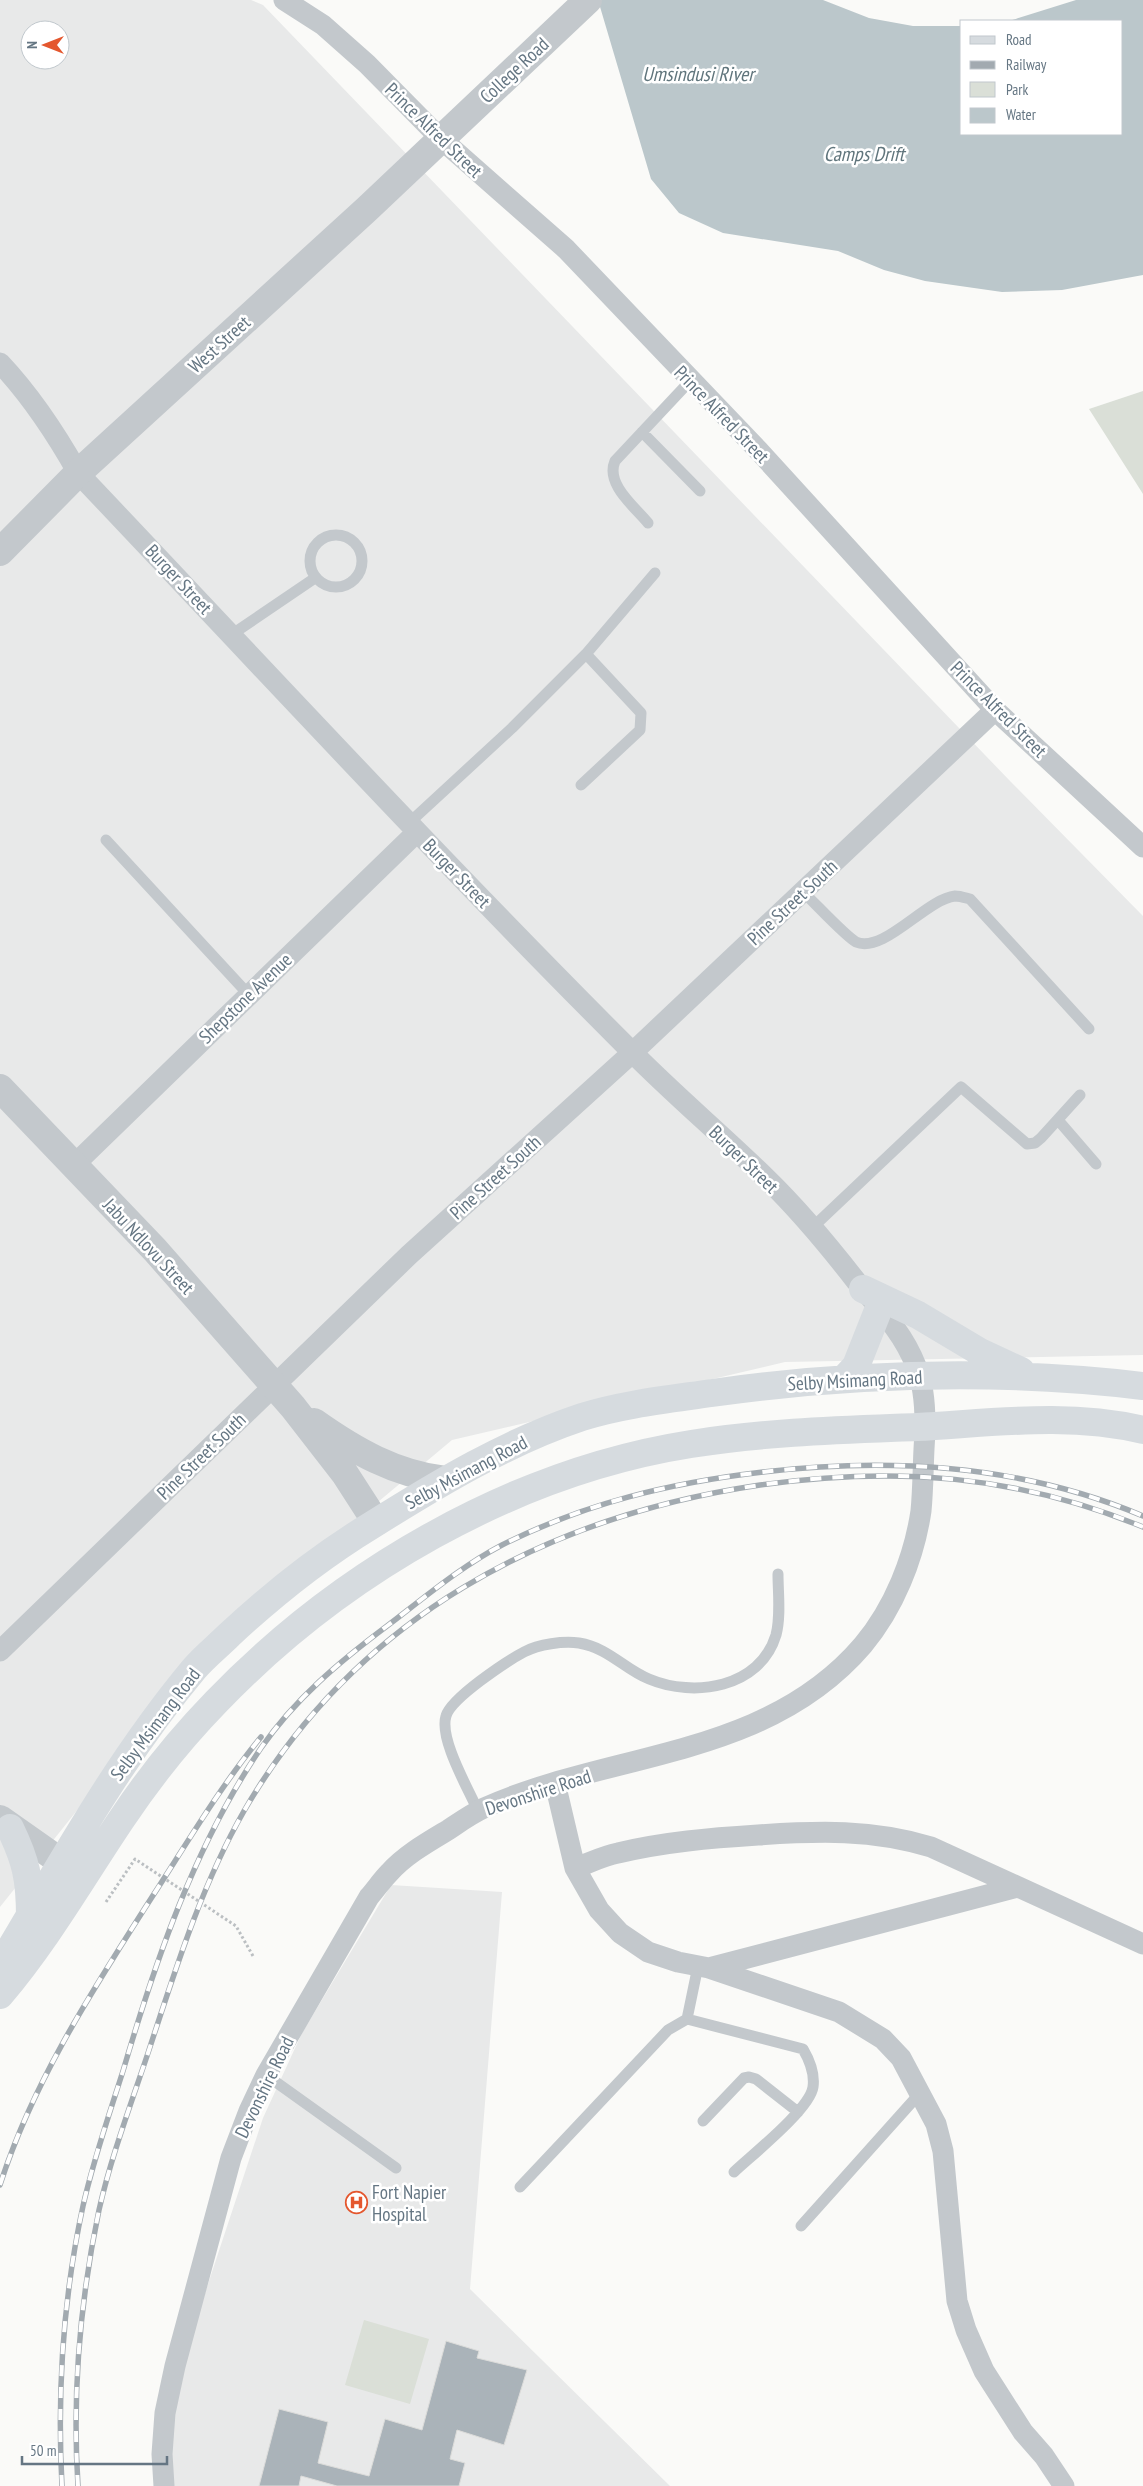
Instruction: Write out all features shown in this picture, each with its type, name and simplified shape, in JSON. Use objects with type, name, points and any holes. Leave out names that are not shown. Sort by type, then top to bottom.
[{"type":"main road","points":[[844,1379],[856,1366],[871,1298],[918,1315],[980,1352],[1038,1377]]},
{"type":"main road","name":"Selby Msimang Road","points":[[0,1995],[73,1871],[126,1758],[196,1666],[257,1610],[336,1547],[445,1480],[519,1442],[585,1416],[669,1399],[753,1387],[844,1379],[992,1375],[1090,1380],[1143,1386]]},
{"type":"main road","name":"Selby Msimang Road","points":[[0,1966],[30,1916],[122,1818],[162,1763],[216,1701],[270,1651],[347,1589],[404,1550],[460,1520],[513,1496],[628,1457],[688,1444],[757,1434],[1020,1420],[1074,1421],[1143,1430]]},
{"type":"main road","points":[[5,1823],[22,1853],[29,1876],[30,1916]]},
{"type":"street","name":"Prince Alfred Street","points":[[284,0],[323,25],[366,64],[440,138],[566,249],[690,382],[759,451],[995,710],[1143,847]]},
{"type":"street","name":"College Road","points":[[440,138],[524,62],[588,0]]},
{"type":"street","name":"West Street","points":[[0,552],[78,473],[366,209],[440,138]]},
{"type":"street","name":"Burger Street","points":[[0,363],[28,393],[78,473],[413,827],[632,1053],[767,1179],[813,1227],[900,1333],[920,1377]]},
{"type":"street","name":"Pine Street South","points":[[0,1652],[409,1255],[632,1053],[995,710]]},
{"type":"street","name":"Shepstone Avenue","points":[[74,1166],[249,995],[413,827]]},
{"type":"street","name":"Jabu Ndlovu Street","points":[[3,1097],[74,1166],[155,1250],[293,1407],[345,1474],[376,1522]]},
{"type":"street","name":"Devonshire Road","points":[[164,2486],[162,2454],[166,2413],[174,2366],[231,2158],[249,2111],[266,2075],[351,1927],[390,1871],[426,1843],[478,1811],[555,1783],[626,1765],[737,1732],[782,1712],[806,1698],[840,1668],[864,1644],[881,1620],[901,1581],[910,1555],[921,1510],[926,1426],[920,1377]]},
{"type":"street","name":"Jabu Ndlovu Street","points":[[293,1407],[339,1439],[388,1466],[415,1475],[445,1480]]},
{"type":"street","points":[[555,1783],[575,1868],[599,1910],[620,1933],[648,1952],[678,1962],[704,1967],[839,2012],[865,2026],[883,2039],[901,2058],[921,2092],[936,2124],[943,2151],[957,2301],[966,2330],[984,2371],[1023,2432],[1044,2456],[1064,2486]]},
{"type":"street","points":[[5,1823],[73,1871]]},
{"type":"street","points":[[575,1868],[617,1853],[682,1842],[799,1832],[838,1832],[899,1837],[931,1847],[1143,1944]]},
{"type":"street","points":[[704,1967],[1018,1887]]},
{"type":"lane","points":[[648,523],[618,487],[613,476],[615,461],[690,382]]},
{"type":"lane","points":[[642,432],[700,491]]},
{"type":"lane","points":[[344,534],[358,544],[364,560],[359,576],[346,587],[329,587],[315,578],[309,562],[314,546],[327,535],[344,534]]},
{"type":"lane","points":[[413,827],[586,654],[654,573]]},
{"type":"lane","points":[[231,635],[315,578]]},
{"type":"lane","points":[[581,785],[640,730],[642,722],[641,713],[586,654]]},
{"type":"lane","points":[[106,840],[249,995]]},
{"type":"lane","points":[[803,892],[856,942],[869,944],[882,939],[943,899],[957,896],[970,899],[1089,1029]]},
{"type":"lane","points":[[813,1227],[961,1088],[1027,1144],[1035,1144],[1080,1094]]},
{"type":"lane","points":[[1058,1120],[1096,1164]]},
{"type":"lane","points":[[478,1811],[446,1738],[446,1716],[458,1697],[525,1651],[559,1642],[579,1643],[597,1648],[617,1658],[648,1679],[673,1687],[718,1687],[749,1674],[768,1651],[776,1634],[778,1574]]},
{"type":"lane","points":[[520,2187],[668,2030],[687,2019],[704,1967]]},
{"type":"lane","points":[[687,2019],[803,2049],[812,2069],[813,2089],[798,2112],[734,2172]]},
{"type":"lane","points":[[266,2075],[396,2168]]},
{"type":"lane","points":[[702,2122],[744,2078],[749,2077],[756,2080],[798,2112]]},
{"type":"lane","points":[[801,2226],[921,2092]]},
{"type":"path","points":[[106,1902],[134,1858],[236,1926],[253,1956]]},
{"type":"shaded area","points":[[0,0],[251,0],[263,5],[1011,782],[1143,916],[1143,1355],[785,1362],[452,1440],[212,1641],[0,1907]]},
{"type":"shaded area","name":"Fort Napier Hospital","points":[[391,1885],[502,1892],[470,2289],[670,2486],[169,2486],[170,2414],[206,2290],[263,2118],[302,2033]]},
{"type":"green space","points":[[1143,391],[1143,494],[1089,409]]},
{"type":"green space","points":[[364,2320],[429,2339],[410,2404],[345,2385]]},
{"type":"water","name":"Camps Drift","points":[[598,0],[823,0],[869,18],[913,26],[960,26],[960,135],[1123,135],[1123,20],[1012,20],[1076,0],[1143,0],[1143,275],[1062,290],[1002,292],[925,281],[884,270],[838,251],[723,233],[679,213],[651,179]]},
{"type":"building","points":[[446,2341],[479,2351],[477,2358],[527,2370],[504,2445],[457,2430],[450,2459],[465,2463],[459,2486],[337,2486],[301,2476],[299,2486],[259,2486],[279,2409],[328,2422],[318,2463],[369,2476],[385,2419],[422,2430]]},
{"type":"railway","points":[[62,2486],[61,2380],[66,2310],[76,2241],[96,2155],[149,1987],[197,1863],[237,1785],[274,1730],[319,1682],[369,1640],[443,1583],[502,1545],[533,1530],[597,1506],[694,1482],[811,1467],[860,1465],[956,1469],[1004,1476],[1051,1486],[1098,1499],[1143,1516]]},
{"type":"railway","points":[[78,2486],[76,2416],[82,2313],[92,2244],[109,2170],[168,1991],[190,1929],[215,1869],[244,1811],[289,1743],[342,1683],[400,1631],[463,1588],[531,1551],[604,1522],[680,1500],[760,1485],[810,1479],[907,1476],[955,1479],[1049,1496],[1096,1509],[1143,1527]]},
{"type":"railway","points":[[0,2185],[14,2146],[47,2072],[87,2001],[204,1816],[261,1737]]},
{"type":"place","name":"Fort Napier Hospital","points":[[356,2203]]},
{"type":"water label","name":"Umsindusi River","points":[[698,74]]}]
